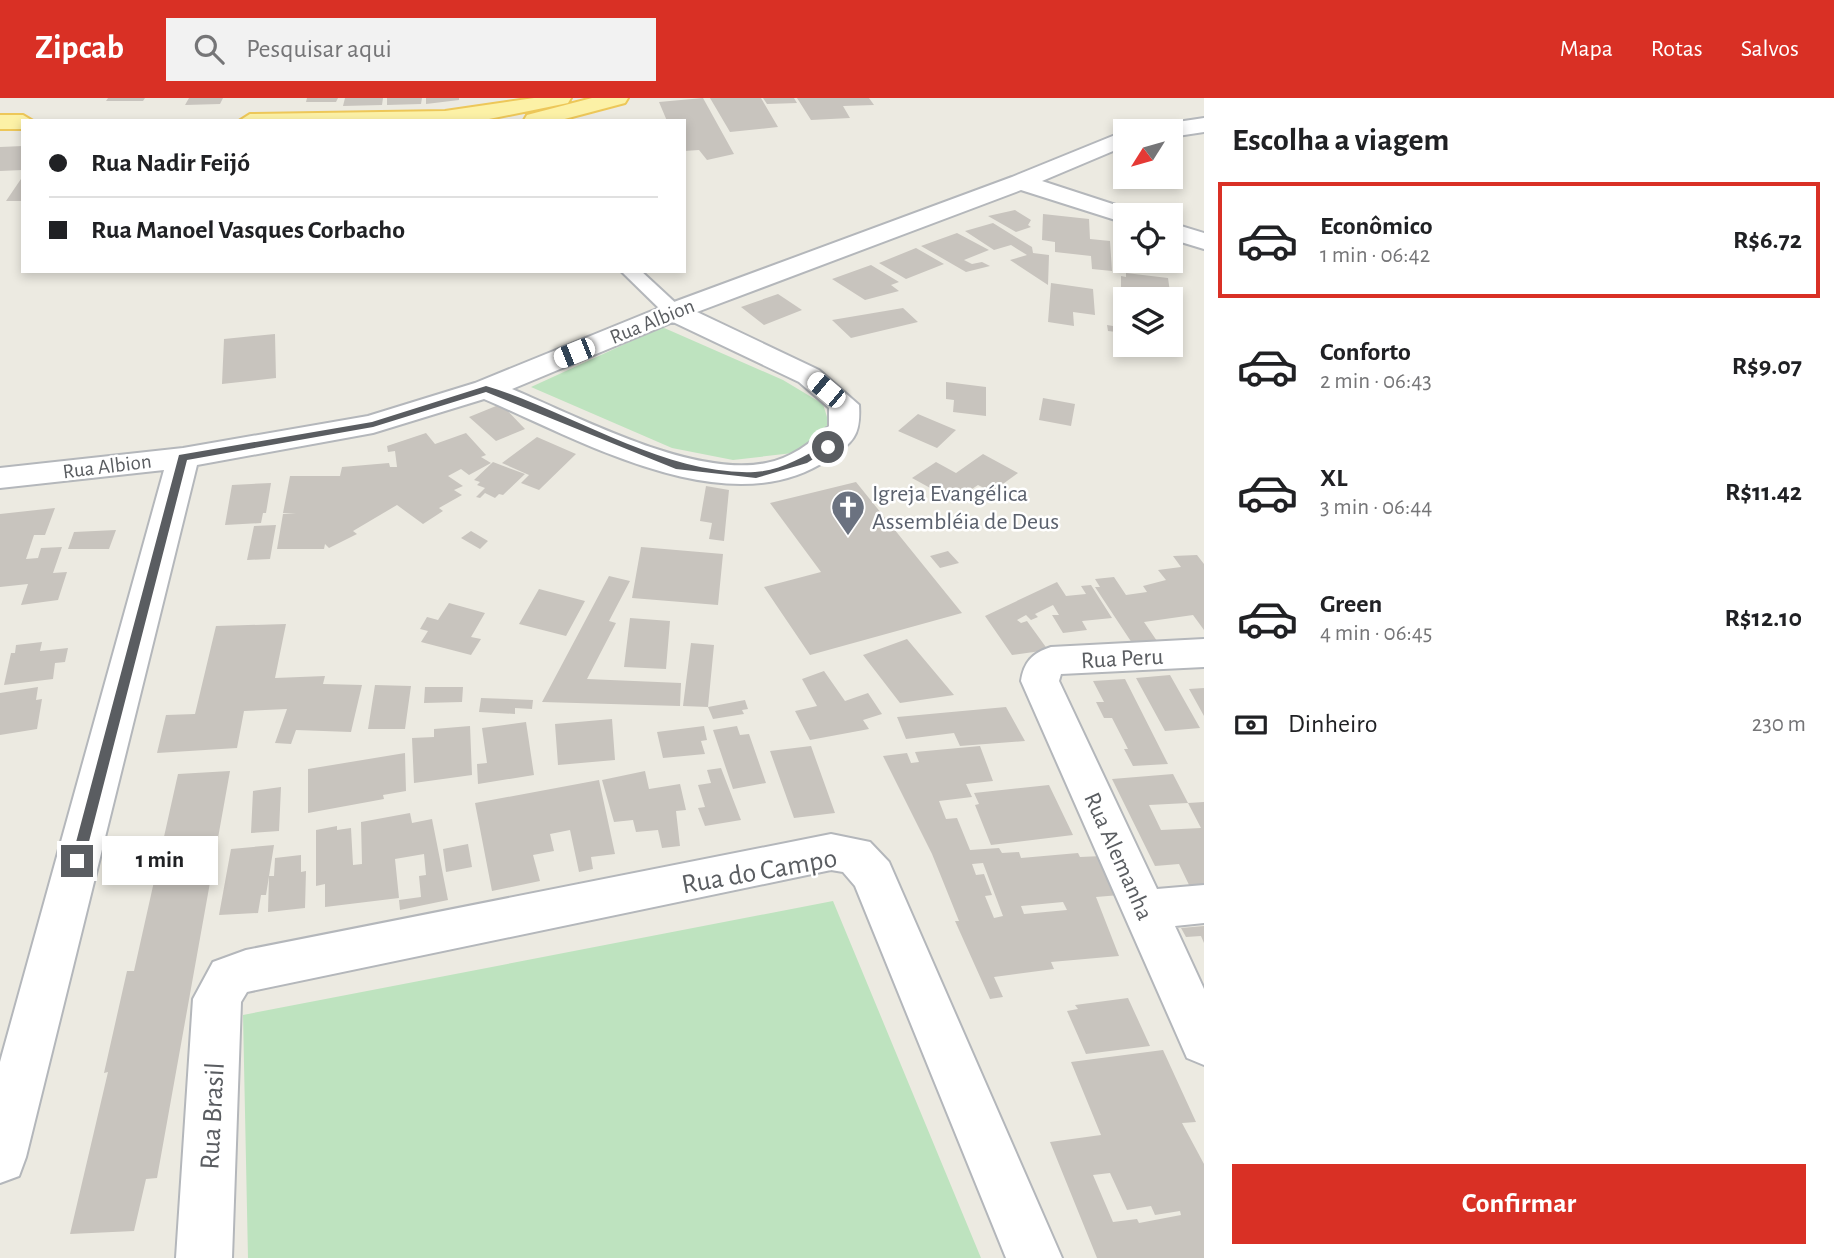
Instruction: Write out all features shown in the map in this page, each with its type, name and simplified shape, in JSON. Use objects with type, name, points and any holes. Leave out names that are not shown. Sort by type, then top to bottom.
[{"type":"main road","points":[[334,119],[502,113],[560,98]]},
{"type":"main road","points":[[540,119],[617,98]]},
{"type":"main road","points":[[0,122],[21,122]]},
{"type":"main road","points":[[0,136],[21,136]]},
{"type":"street","points":[[1183,128],[1204,125]]},
{"type":"street","name":"Rua Albion","points":[[0,478],[183,457],[373,424],[486,389],[674,312],[1020,182],[1113,143]]},
{"type":"street","points":[[1020,182],[1113,212]]},
{"type":"street","points":[[1183,234],[1204,241]]},
{"type":"street","points":[[486,389],[676,466],[715,472],[756,475],[803,461],[828,447],[845,428],[844,405],[808,376],[674,312]]},
{"type":"street","points":[[0,1157],[183,457]]},
{"type":"street","name":"Rua Peru","points":[[1042,668],[1051,662],[1204,653]]},
{"type":"street","name":"Rua Alemanha","points":[[1042,668],[1040,681],[1204,1042]]},
{"type":"street","name":"Rua do Campo","points":[[230,977],[246,971],[831,852],[855,855],[873,875],[1034,1258]]},
{"type":"street","points":[[1142,910],[1204,904]]},
{"type":"street","name":"Rua Brasil","points":[[204,1258],[217,999],[230,977]]},
{"type":"lane","points":[[632,273],[674,312]]},
{"type":"green space","points":[[662,327],[783,380],[823,404],[831,430],[793,453],[733,460],[672,448],[531,387]]},
{"type":"green space","points":[[833,901],[981,1258],[248,1258],[243,1015]]},
{"type":"building","points":[[108,98],[145,98],[143,101],[106,101]]},
{"type":"building","points":[[189,98],[223,98],[220,104],[185,105]]},
{"type":"building","points":[[307,98],[338,98],[336,102],[306,102]]},
{"type":"building","points":[[345,98],[383,98],[382,105],[343,106]]},
{"type":"building","points":[[387,98],[422,98],[421,104],[387,105]]},
{"type":"building","points":[[426,98],[459,98],[459,100],[426,104]]},
{"type":"building","points":[[703,98],[734,154],[707,160],[699,150],[686,151],[686,119],[666,119],[659,102]]},
{"type":"building","points":[[710,98],[761,98],[778,127],[730,132]]},
{"type":"building","points":[[763,98],[794,98],[797,103],[767,104]]},
{"type":"building","points":[[797,98],[869,98],[874,105],[843,106],[850,118],[811,120]]},
{"type":"building","points":[[21,146],[21,170],[0,171],[0,147]]},
{"type":"building","points":[[21,179],[21,201],[6,201]]},
{"type":"building","points":[[1015,210],[1031,220],[1028,225],[1031,227],[1016,232],[988,216]]},
{"type":"building","points":[[1043,214],[1089,219],[1090,239],[1110,241],[1112,271],[1092,269],[1091,256],[1055,252],[1055,242],[1042,240]]},
{"type":"building","points":[[993,223],[1032,247],[1033,253],[1049,255],[1048,285],[1010,260],[1027,255],[1011,245],[994,250],[965,231]]},
{"type":"building","points":[[957,233],[989,250],[964,260],[990,266],[966,272],[921,246]]},
{"type":"building","points":[[916,248],[944,264],[906,279],[879,263]]},
{"type":"building","points":[[871,265],[899,282],[891,285],[899,291],[865,300],[832,279]]},
{"type":"building","points":[[1126,273],[1168,278],[1169,287],[1121,287],[1121,276],[1126,277]]},
{"type":"building","points":[[1051,283],[1093,289],[1095,315],[1073,312],[1074,326],[1048,322]]},
{"type":"building","points":[[778,294],[802,310],[764,325],[741,307]]},
{"type":"building","points":[[903,308],[918,322],[851,338],[832,320]]},
{"type":"building","points":[[1107,325],[1113,326],[1113,332],[1108,331]]},
{"type":"building","points":[[275,334],[276,378],[222,384],[224,339]]},
{"type":"building","points":[[946,382],[986,387],[986,416],[953,412],[954,400],[946,399]]},
{"type":"building","points":[[1043,398],[1075,404],[1071,426],[1039,420]]},
{"type":"building","points":[[501,404],[525,429],[496,441],[469,417]]},
{"type":"building","points":[[918,414],[956,430],[937,448],[898,431]]},
{"type":"building","points":[[426,433],[435,444],[466,433],[486,455],[481,457],[491,463],[469,475],[461,469],[448,476],[463,486],[454,490],[462,495],[439,508],[443,511],[423,524],[397,505],[353,531],[357,534],[329,548],[325,544],[324,549],[277,549],[283,514],[296,514],[283,513],[290,476],[340,476],[342,467],[389,463],[390,467],[397,467],[395,451],[388,452],[387,446]]},
{"type":"building","points":[[537,437],[576,454],[539,490],[521,483],[529,475],[502,463]]},
{"type":"building","points":[[983,454],[1018,473],[996,489],[988,490],[978,485],[954,501],[912,478],[936,462],[956,473]]},
{"type":"building","points":[[493,462],[525,474],[503,495],[499,494],[495,498],[485,493],[480,498],[476,497],[485,488],[477,485],[480,482],[474,480]]},
{"type":"building","name":"Igreja Evangélica Assembléia de Deus","points":[[856,482],[962,613],[810,655],[764,587],[821,572],[770,503]]},
{"type":"building","points":[[271,483],[266,513],[263,513],[261,523],[225,525],[232,485]]},
{"type":"building","points":[[706,486],[729,490],[724,541],[709,539],[712,523],[700,521]]},
{"type":"building","points":[[55,508],[45,535],[34,535],[26,559],[38,558],[41,548],[62,547],[53,573],[67,572],[58,600],[21,605],[28,584],[0,587],[0,514]]},
{"type":"building","points":[[276,525],[270,559],[247,560],[254,526]]},
{"type":"building","points":[[116,530],[109,549],[68,549],[74,532]]},
{"type":"building","points":[[471,531],[488,541],[480,549],[461,538]]},
{"type":"building","points":[[641,547],[723,554],[718,605],[632,598]]},
{"type":"building","points":[[948,551],[959,563],[940,568],[930,556]]},
{"type":"building","points":[[1197,555],[1204,564],[1204,630],[1193,615],[1144,622],[1157,641],[1132,643],[1095,587],[1100,587],[1095,579],[1114,577],[1126,595],[1147,592],[1143,586],[1166,580],[1158,570],[1181,567],[1173,556]]},
{"type":"building","points":[[609,576],[630,581],[609,621],[616,623],[587,679],[681,683],[680,706],[542,702]]},
{"type":"building","points":[[1057,582],[1066,596],[1086,594],[1081,586],[1091,585],[1112,618],[1082,621],[1087,630],[1063,633],[1052,615],[1059,615],[1053,605],[1035,614],[1038,617],[1031,620],[1026,615],[1017,620],[1021,623],[1027,621],[1048,650],[1012,655],[985,616]]},
{"type":"building","points":[[539,589],[585,601],[566,636],[519,624]]},
{"type":"building","points":[[449,603],[485,613],[471,637],[481,639],[471,655],[421,642],[428,631],[420,629],[427,617],[438,620]]},
{"type":"building","points":[[630,618],[670,621],[666,669],[624,667]]},
{"type":"building","points":[[286,624],[275,678],[325,676],[323,684],[362,685],[351,732],[296,730],[291,744],[275,743],[287,709],[244,711],[237,748],[157,753],[166,715],[195,714],[216,626]]},
{"type":"building","points":[[907,639],[954,695],[900,703],[863,655]]},
{"type":"building","points":[[42,642],[40,651],[68,648],[65,662],[55,663],[53,679],[4,685],[11,653],[15,653],[16,645]]},
{"type":"building","points":[[691,643],[714,645],[708,707],[683,706]]},
{"type":"building","points":[[824,671],[845,701],[868,693],[882,714],[863,720],[869,729],[810,740],[795,711],[817,706],[802,679]]},
{"type":"building","points":[[1170,675],[1200,728],[1165,731],[1136,678]]},
{"type":"building","points":[[1125,679],[1168,764],[1133,766],[1124,749],[1128,749],[1112,718],[1104,718],[1096,702],[1104,702],[1093,681]]},
{"type":"building","points":[[375,685],[411,686],[405,729],[368,729]]},
{"type":"building","points":[[38,687],[36,700],[42,699],[37,729],[0,735],[0,693]]},
{"type":"building","points":[[425,687],[463,687],[462,702],[424,703]]},
{"type":"building","points":[[1204,688],[1204,716],[1189,689]]},
{"type":"building","points":[[481,698],[533,700],[532,709],[515,708],[515,714],[479,712]]},
{"type":"building","points":[[745,700],[748,709],[742,710],[744,714],[713,719],[708,707]]},
{"type":"building","points":[[1006,707],[1025,741],[960,746],[954,733],[906,739],[897,717]]},
{"type":"building","points":[[612,719],[615,760],[558,765],[555,724]]},
{"type":"building","points":[[526,722],[534,775],[478,784],[477,764],[487,763],[482,728]]},
{"type":"building","points":[[470,726],[472,775],[414,783],[412,738],[434,737],[434,729]]},
{"type":"building","points":[[704,726],[707,740],[701,741],[705,754],[663,758],[657,732]]},
{"type":"building","points":[[737,726],[740,735],[749,734],[766,783],[733,789],[713,730]]},
{"type":"building","points":[[811,746],[835,813],[794,818],[770,751]]},
{"type":"building","points":[[980,746],[993,781],[966,784],[972,797],[939,801],[946,819],[957,818],[970,850],[999,848],[1002,853],[1019,852],[1021,858],[1078,853],[1080,857],[1102,856],[1120,895],[1096,897],[1119,956],[1051,962],[1054,969],[994,977],[1003,997],[990,999],[955,921],[959,921],[932,854],[883,756],[907,753],[911,763],[919,762],[915,752]],"holes":[[[983,863],[1003,916],[994,918],[985,896],[992,895],[984,874],[976,875],[972,864]],[[1063,902],[1067,910],[1024,914],[1021,906]]]},
{"type":"building","points":[[405,753],[406,791],[383,795],[384,799],[308,813],[308,769]]},
{"type":"building","points":[[721,768],[741,820],[705,826],[698,808],[705,807],[698,785],[711,783],[707,770]]},
{"type":"building","points":[[230,771],[157,1178],[146,1179],[134,1231],[70,1234],[108,1072],[104,1073],[127,971],[134,971],[178,774]]},
{"type":"building","points":[[645,771],[649,789],[680,784],[686,810],[676,811],[680,846],[662,848],[658,830],[636,832],[633,820],[614,822],[602,780]]},
{"type":"building","points":[[1173,774],[1188,803],[1204,802],[1204,885],[1190,887],[1179,864],[1155,866],[1112,779]],"holes":[[[1188,803],[1201,828],[1161,830],[1149,805]]]},
{"type":"building","points":[[599,780],[615,854],[591,857],[593,869],[579,872],[570,830],[550,834],[554,851],[533,855],[540,881],[492,891],[475,803]]},
{"type":"building","points":[[1049,785],[1073,835],[991,845],[975,805],[979,804],[974,793]]},
{"type":"building","points":[[281,787],[279,831],[251,833],[253,791]]},
{"type":"building","points":[[410,813],[412,823],[432,819],[448,900],[400,910],[399,900],[421,897],[419,876],[426,875],[424,854],[395,859],[399,898],[325,907],[325,884],[316,886],[316,830],[337,826],[337,830],[351,828],[353,865],[362,864],[361,822]]},
{"type":"building","points":[[468,844],[472,867],[446,872],[443,849]]},
{"type":"building","points":[[274,845],[266,895],[261,895],[258,913],[219,915],[231,849]]},
{"type":"building","points":[[301,855],[301,872],[306,871],[305,908],[268,912],[269,876],[274,876],[275,858]]},
{"type":"building","points":[[1204,926],[1204,943],[1201,936],[1186,937],[1181,928]]},
{"type":"building","points":[[1128,998],[1150,1046],[1086,1054],[1067,1011],[1078,1009],[1075,1005]]},
{"type":"building","points":[[1163,1050],[1196,1122],[1182,1123],[1204,1164],[1204,1258],[1097,1258],[1050,1142],[1101,1135],[1071,1062]],"holes":[[[1110,1173],[1127,1210],[1151,1206],[1155,1215],[1180,1211],[1181,1215],[1139,1223],[1137,1219],[1113,1222],[1093,1175]]]},
{"type":"place","name":"Igreja Evangélica Assembléia de Deus","points":[[848,537]]},
{"type":"route","points":[[77,861],[183,457],[373,424],[486,389],[676,466],[756,475],[803,461],[828,447]]}]
